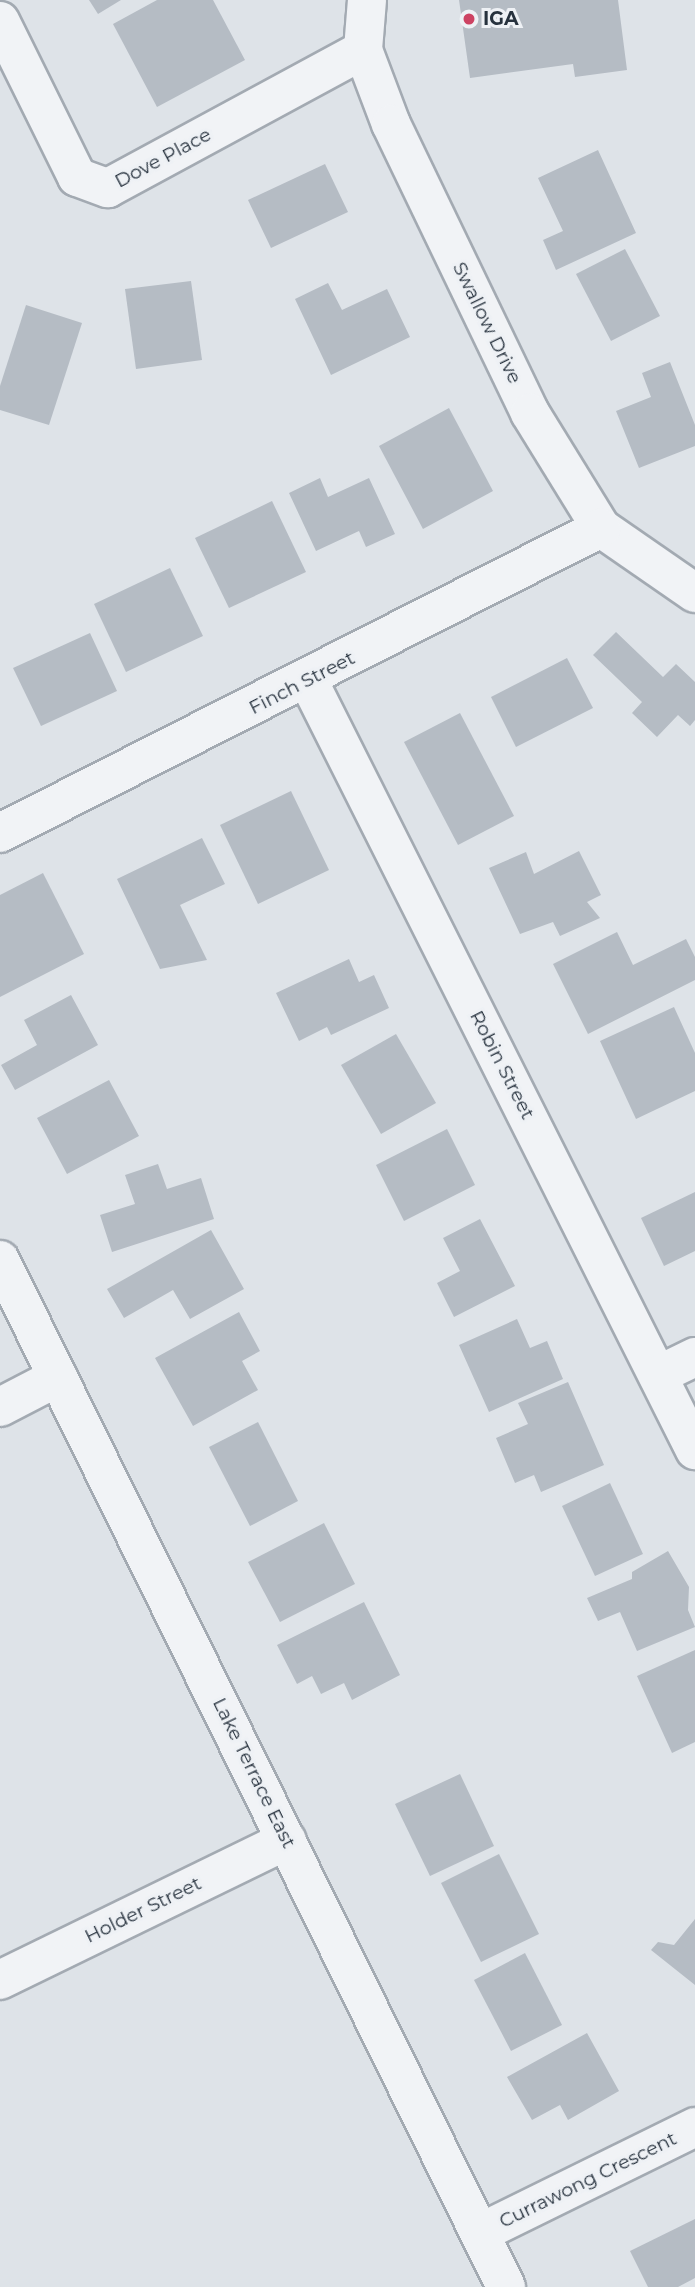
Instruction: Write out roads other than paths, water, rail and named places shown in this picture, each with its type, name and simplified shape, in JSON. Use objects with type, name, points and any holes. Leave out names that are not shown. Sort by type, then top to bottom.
[{"type":"street","name":"Swallow Drive","points":[[367,0],[363,50],[391,124],[530,413],[601,528],[695,593]]},
{"type":"street","name":"Dove Place","points":[[0,21],[77,177],[108,188],[363,50]]},
{"type":"street","name":"Finch Street","points":[[0,833],[308,680],[601,528]]},
{"type":"street","name":"Robin Street","points":[[308,680],[695,1451]]},
{"type":"street","name":"Lake Terrace East","points":[[0,1260],[506,2287]]},
{"type":"street","points":[[658,1376],[695,1357]]},
{"type":"street","points":[[0,1407],[58,1377]]},
{"type":"street","name":"Holder Street","points":[[0,1980],[287,1840]]},
{"type":"street","name":"Currawong Crescent","points":[[480,2233],[695,2127]]},
{"type":"place","name":"IGA","points":[[469,19]]}]
